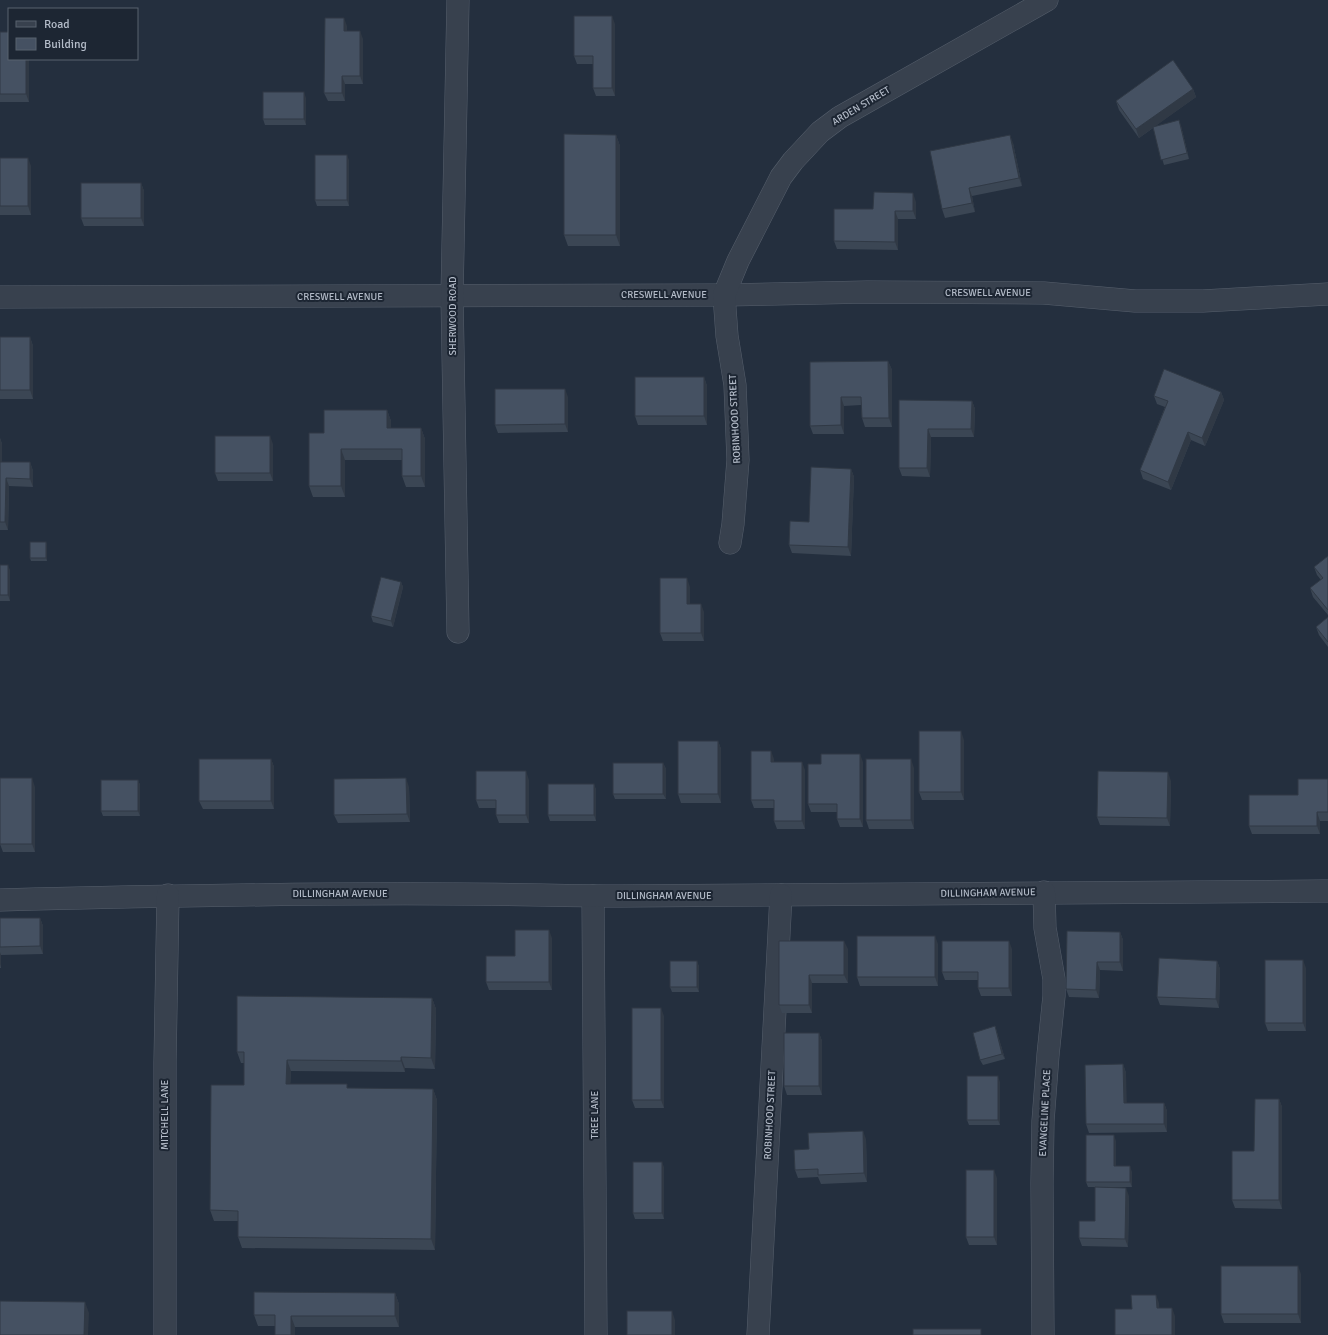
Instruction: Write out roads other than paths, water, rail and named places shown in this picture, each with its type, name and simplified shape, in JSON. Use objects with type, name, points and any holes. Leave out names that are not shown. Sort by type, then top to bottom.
[{"type":"street","name":"SHERWOOD ROAD","points":[[458,0],[452,296],[458,632]]},
{"type":"street","name":"ARDEN STREET","points":[[724,295],[738,261],[781,177],[793,161],[820,132],[840,117],[1047,0]]},
{"type":"street","name":"CRESWELL AVENUE","points":[[0,297],[724,295],[867,292],[1036,293],[1135,301],[1203,301],[1328,294]]},
{"type":"street","name":"ROBINHOOD STREET","points":[[724,295],[727,336],[735,385],[738,460],[730,543]]},
{"type":"street","name":"DILLINGHAM AVENUE","points":[[0,900],[168,895],[462,894],[593,896],[1328,891]]},
{"type":"street","name":"EVANGELINE PLACE","points":[[1043,1335],[1043,1121],[1054,996],[1054,978],[1045,928],[1044,892]]},
{"type":"street","name":"MITCHELL LANE","points":[[165,1335],[165,1062],[168,895]]},
{"type":"street","name":"ROBINHOOD STREET","points":[[758,1335],[781,895]]},
{"type":"street","name":"TREE LANE","points":[[593,896],[596,1335]]}]
